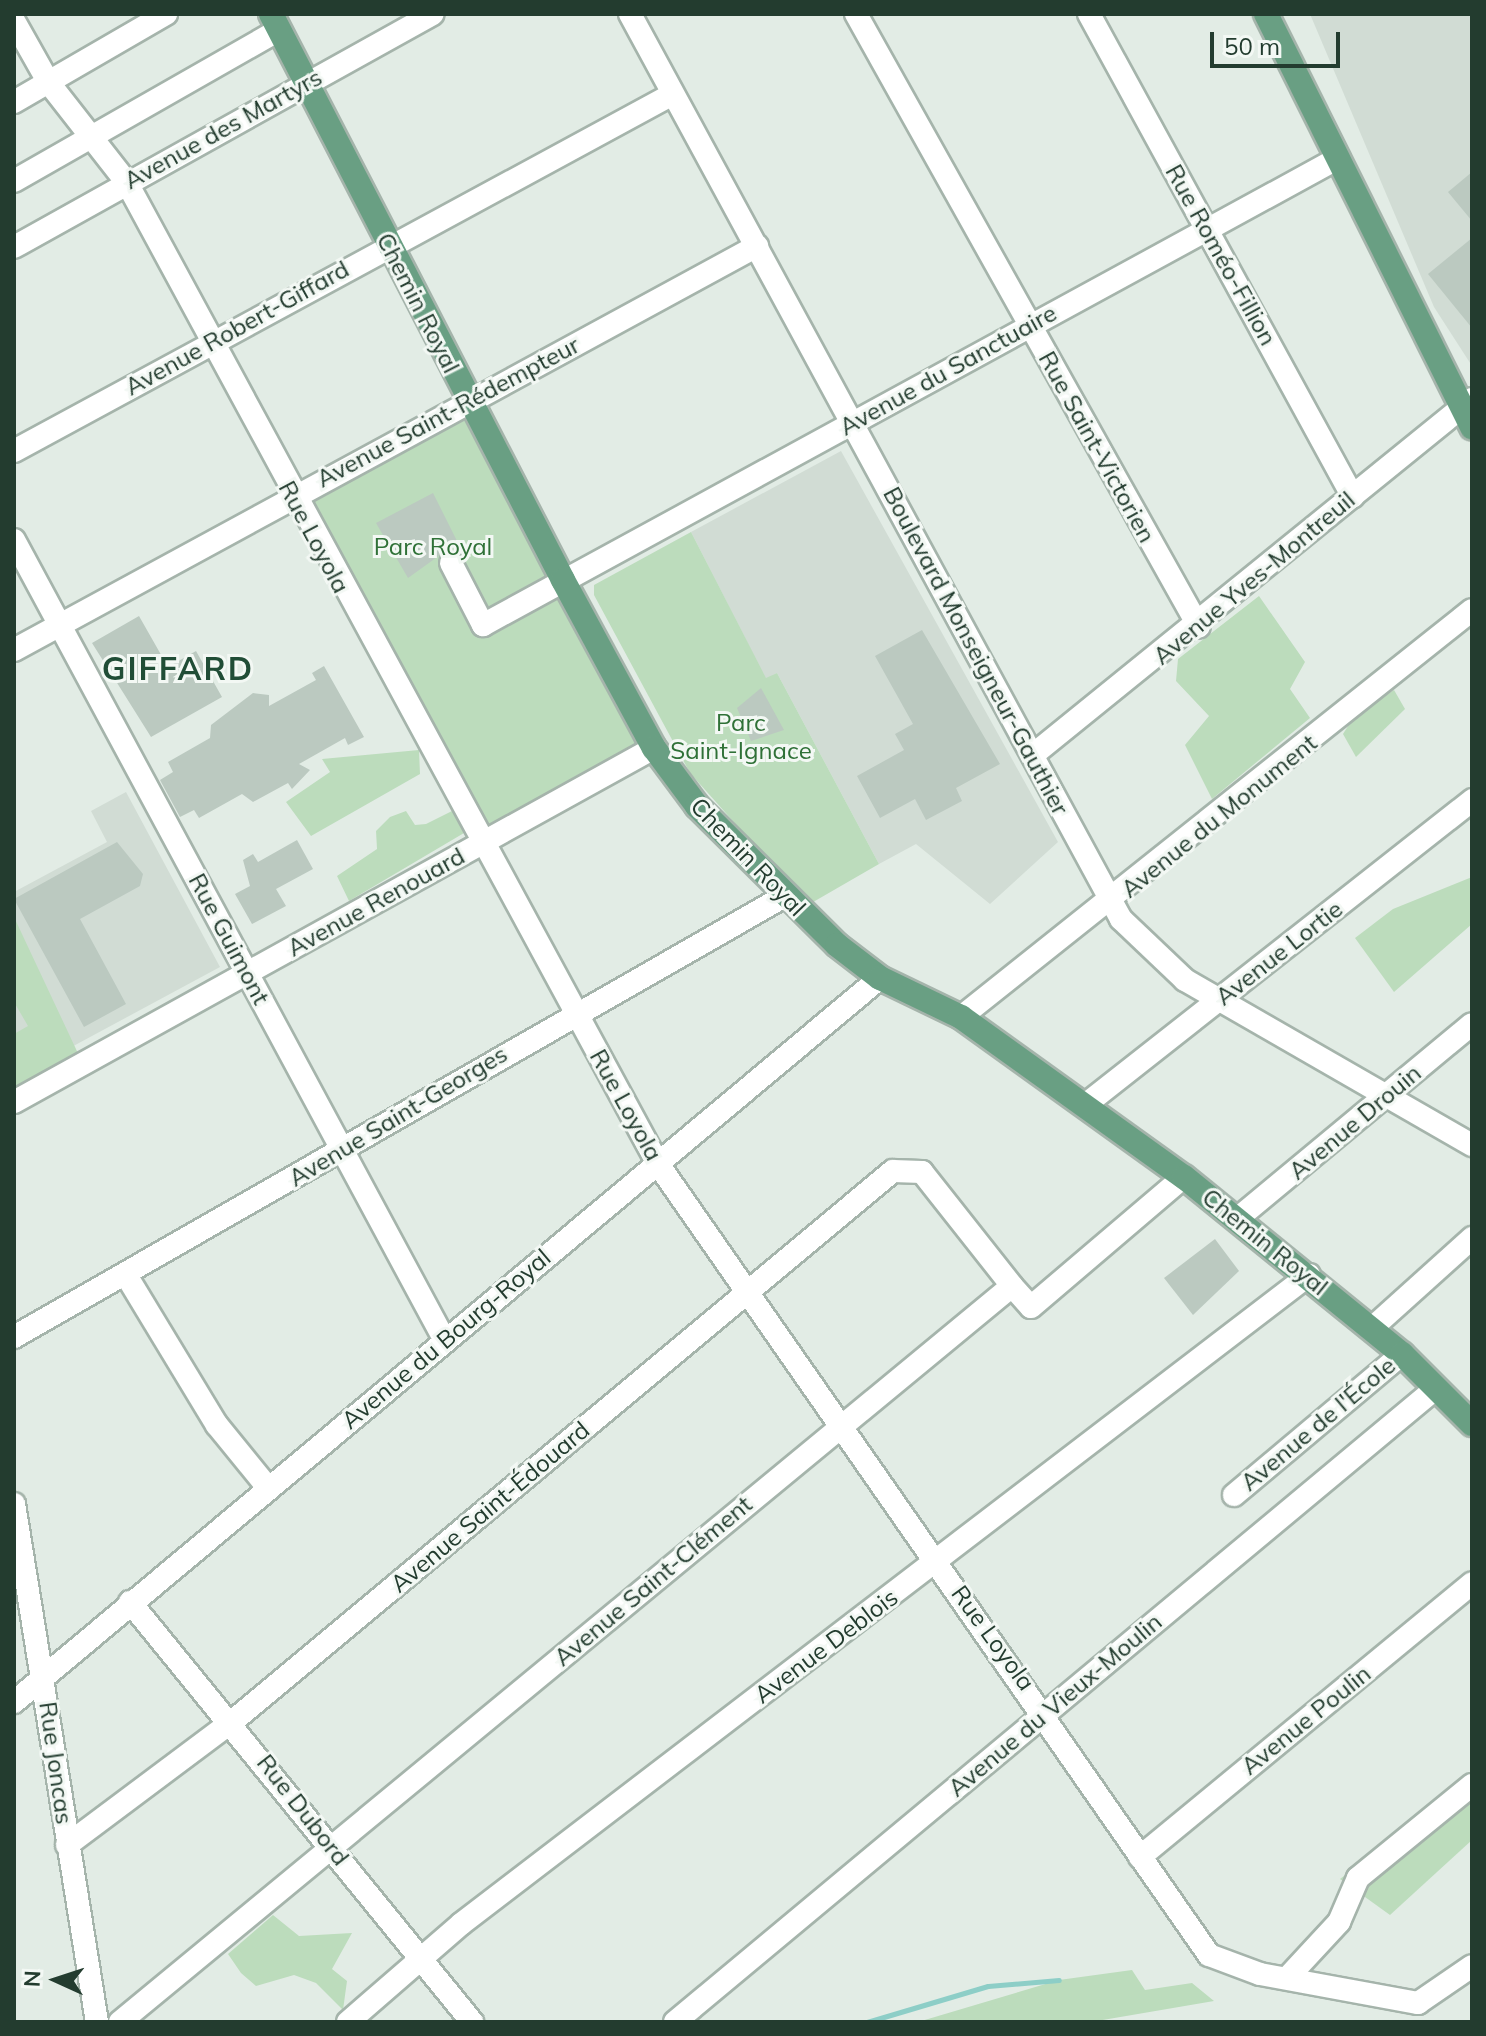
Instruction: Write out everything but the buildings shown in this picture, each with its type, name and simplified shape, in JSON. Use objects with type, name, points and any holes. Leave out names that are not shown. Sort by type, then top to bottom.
[{"type":"main road","points":[[1266,14],[1333,161],[1468,411]]},
{"type":"main road","points":[[1282,14],[1333,161]]},
{"type":"main road","name":"Chemin Royal","points":[[275,22],[468,400],[654,748],[783,897],[880,978],[961,1017],[1184,1177],[1309,1275],[1402,1354],[1472,1424]]},
{"type":"street","points":[[14,102],[166,14]]},
{"type":"street","name":"Avenue des Martyrs","points":[[14,247],[432,14]]},
{"type":"street","name":"Boulevard Monseigneur-Gauthier","points":[[630,14],[1034,754],[1112,903],[1150,952],[1219,1001],[1472,1145]]},
{"type":"street","name":"Rue Saint-Victorien","points":[[856,14],[1199,627]]},
{"type":"street","name":"Rue Roméo-Fillion","points":[[1089,14],[1353,497]]},
{"type":"street","name":"Rue Loyola","points":[[14,21],[49,83],[127,183],[292,497],[658,1164],[751,1289],[937,1562],[1047,1712],[1140,1857],[1209,1955],[1289,1976],[1418,2003],[1472,1966]]},
{"type":"street","points":[[14,181],[91,137],[275,22]]},
{"type":"street","name":"Avenue Robert-Giffard","points":[[14,451],[389,245],[673,94]]},
{"type":"street","name":"Avenue du Sanctuaire","points":[[451,563],[483,625],[1206,227],[1333,161]]},
{"type":"street","name":"Avenue Saint-Rédempteur","points":[[14,650],[468,400],[757,246]]},
{"type":"street","name":"Avenue Yves-Montreuil","points":[[1034,754],[1199,627],[1353,497],[1468,411]]},
{"type":"street","name":"Rue Guimont","points":[[14,540],[443,1337]]},
{"type":"street","name":"Avenue du Monument","points":[[961,1017],[1112,903],[1472,610]]},
{"type":"street","name":"Avenue Renouard","points":[[14,1102],[654,748]]},
{"type":"street","name":"Avenue Lortie","points":[[1085,1105],[1472,800]]},
{"type":"street","name":"Avenue Saint-Georges","points":[[14,1337],[126,1275],[575,1011],[783,897]]},
{"type":"street","name":"Avenue du Bourg-Royal","points":[[14,1702],[46,1672],[269,1489],[443,1337],[658,1164],[880,978]]},
{"type":"street","name":"Avenue Drouin","points":[[1237,1219],[1472,1024]]},
{"type":"street","name":"Avenue Saint-Édouard","points":[[67,1845],[233,1721],[893,1171],[909,1168],[922,1172],[1012,1286]]},
{"type":"street","points":[[1012,1286],[1031,1307],[1184,1177]]},
{"type":"street","points":[[1371,1329],[1472,1238]]},
{"type":"street","points":[[126,1275],[217,1425],[269,1489]]},
{"type":"street","name":"Avenue Deblois","points":[[348,2022],[421,1958],[1309,1275]]},
{"type":"street","name":"Avenue Saint-Clément","points":[[120,2022],[334,1849],[841,1423],[1012,1286]]},
{"type":"street","name":"Avenue de l'École","points":[[1234,1495],[1402,1354]]},
{"type":"street","name":"Avenue du Vieux-Moulin","points":[[675,2022],[1435,1389]]},
{"type":"street","name":"Rue Joncas","points":[[14,1504],[46,1672],[67,1845],[97,2022]]},
{"type":"street","name":"Avenue Poulin","points":[[1140,1857],[1472,1583]]},
{"type":"street","name":"Rue Dubord","points":[[130,1602],[233,1721],[472,2022]]},
{"type":"street","points":[[1289,1976],[1339,1922],[1358,1878],[1472,1785]]},
{"type":"shaded area","points":[[1310,14],[1472,14],[1472,366],[1434,307]]},
{"type":"shaded area","points":[[841,451],[1058,842],[990,904],[916,844],[879,864],[777,673],[766,679],[691,532]]},
{"type":"shaded area","points":[[126,792],[220,967],[14,1078],[14,892],[107,842],[91,811]]},
{"type":"green space","name":"Parc Royal","points":[[468,400],[653,749],[476,843],[291,494]]},
{"type":"green space","name":"Parc Saint-Ignace","points":[[691,532],[766,678],[777,673],[879,864],[808,905],[690,773],[594,595],[594,585]]},
{"type":"green space","points":[[1259,596],[1305,662],[1290,689],[1310,718],[1212,799],[1185,745],[1209,716],[1176,681],[1178,659]]},
{"type":"green space","points":[[1394,690],[1405,709],[1356,757],[1343,734],[1355,715]]},
{"type":"green space","points":[[419,750],[420,774],[311,836],[286,802],[330,772],[322,759]]},
{"type":"green space","points":[[454,810],[464,833],[349,901],[337,876],[377,849],[376,831],[390,817],[406,811],[415,825],[426,824]]},
{"type":"green space","points":[[1472,877],[1472,924],[1394,992],[1355,938],[1393,909]]},
{"type":"green space","points":[[14,917],[83,1064],[14,1097],[14,1034],[28,1026],[14,1002]]},
{"type":"green space","points":[[1469,1780],[1472,1840],[1390,1915],[1340,1879]]},
{"type":"green space","points":[[273,1915],[299,1936],[352,1933],[332,1969],[347,1981],[343,2010],[316,1983],[294,1975],[256,1986],[241,1973],[228,1954]]},
{"type":"green space","points":[[1132,1970],[1145,1990],[1192,1983],[1214,2001],[1091,2022],[918,2022],[1059,1980]]},
{"type":"waterway","points":[[867,2022],[988,1986],[1059,1980]]},
{"type":"district","name":"GIFFARD","points":[[178,668]]}]
